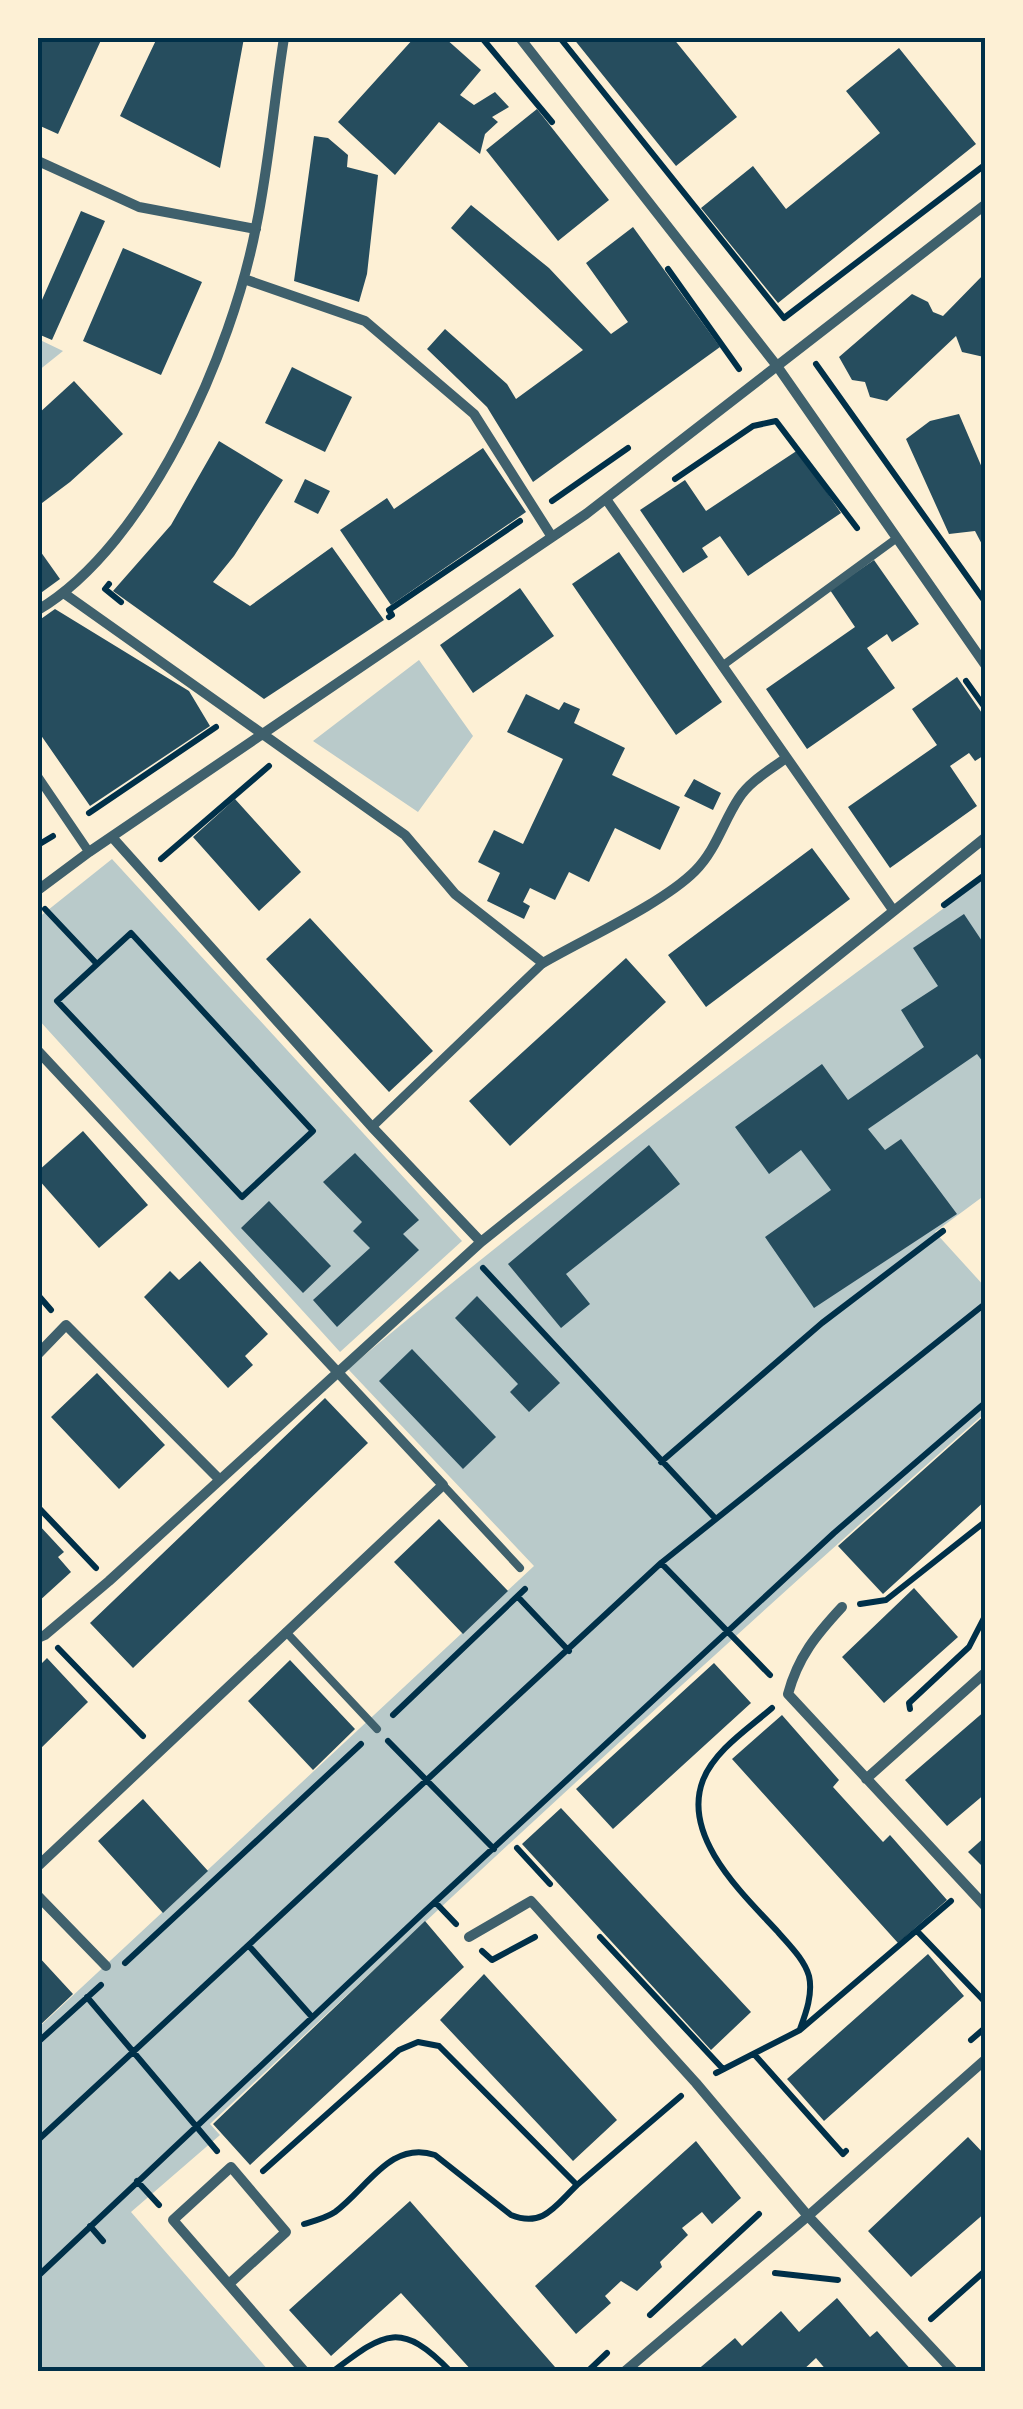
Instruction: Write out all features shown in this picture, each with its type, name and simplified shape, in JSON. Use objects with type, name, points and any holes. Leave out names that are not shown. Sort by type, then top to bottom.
[{"type":"street","points":[[38,610],[64,594],[128,524],[167,463],[226,335],[256,229],[284,38]]},
{"type":"street","points":[[520,38],[777,366],[986,666]]},
{"type":"street","points":[[38,162],[139,207],[256,229]]},
{"type":"street","points":[[38,890],[606,499],[986,204]]},
{"type":"street","points":[[244,278],[365,321],[474,414],[552,537]]},
{"type":"street","points":[[606,499],[892,910]]},
{"type":"street","points":[[64,594],[405,835],[455,894],[543,963]]},
{"type":"street","points":[[372,1127],[543,963],[678,886],[708,855],[748,787],[786,758]]},
{"type":"street","points":[[38,777],[89,852]]},
{"type":"street","points":[[112,836],[372,1127],[481,1242]]},
{"type":"street","points":[[41,1636],[108,1581],[468,1252],[986,837]]},
{"type":"street","points":[[38,1051],[443,1486],[38,1866]]},
{"type":"street","points":[[38,1354],[66,1325],[218,1478]]},
{"type":"street","points":[[842,1607],[809,1643],[795,1667],[788,1694],[986,1907]]},
{"type":"street","points":[[866,1778],[986,1672]]},
{"type":"street","points":[[38,1896],[106,1966]]},
{"type":"street","points":[[469,1938],[531,1901],[696,2083],[808,2216],[954,2372]]},
{"type":"street","points":[[624,2372],[986,2059]]},
{"type":"street","points":[[230,2283],[286,2232],[231,2168],[174,2220],[306,2372]]},
{"type":"lane","points":[[722,666],[897,538]]},
{"type":"lane","points":[[443,1486],[520,1568]]},
{"type":"lane","points":[[286,1632],[377,1729]]},
{"type":"path","points":[[560,38],[784,318],[986,164]]},
{"type":"path","points":[[822,360],[815,365],[986,602]]},
{"type":"path","points":[[38,845],[218,726]]},
{"type":"path","points":[[145,873],[275,762]]},
{"type":"path","points":[[38,901],[96,963]]},
{"type":"path","points":[[132,933],[313,1130],[242,1197],[57,1001],[96,963],[132,933]]},
{"type":"path","points":[[661,1462],[822,1323],[943,1231]]},
{"type":"path","points":[[468,1252],[714,1517]]},
{"type":"path","points":[[38,2140],[661,1562],[986,1303]]},
{"type":"path","points":[[38,2276],[834,1533],[986,1402]]},
{"type":"path","points":[[38,1507],[108,1581]]},
{"type":"path","points":[[842,1607],[886,1600],[986,1521]]},
{"type":"path","points":[[661,1562],[788,1694],[719,1755],[704,1779],[698,1803],[702,1827],[717,1860],[796,1954],[809,1977],[809,2002],[800,2030]]},
{"type":"path","points":[[38,2042],[534,1581]]},
{"type":"path","points":[[518,1597],[569,1651]]},
{"type":"path","points":[[913,1736],[909,1703],[970,1647],[986,1614]]},
{"type":"path","points":[[41,1636],[158,1751]]},
{"type":"path","points":[[377,1729],[494,1850]]},
{"type":"path","points":[[517,1848],[556,1890]]},
{"type":"path","points":[[286,2232],[332,2214],[392,2160],[405,2152],[420,2150],[436,2156],[511,2215],[534,2221],[544,2216],[696,2083],[800,2030],[967,1888]]},
{"type":"path","points":[[435,1902],[492,1960],[541,1934]]},
{"type":"path","points":[[594,1931],[723,2069]]},
{"type":"path","points":[[917,1931],[986,2004]]},
{"type":"path","points":[[249,1946],[312,2017]]},
{"type":"path","points":[[88,1998],[231,2168]]},
{"type":"path","points":[[957,2053],[986,2027]]},
{"type":"path","points":[[246,2186],[400,2050],[418,2042],[438,2046],[577,2185]]},
{"type":"path","points":[[754,2054],[842,2154],[857,2142]]},
{"type":"path","points":[[645,2319],[759,2214]]},
{"type":"path","points":[[90,2226],[103,2242]]},
{"type":"path","points":[[917,2332],[986,2270]]},
{"type":"path","points":[[769,2272],[848,2281]]},
{"type":"path","points":[[332,2372],[374,2340],[389,2336],[405,2337],[420,2344],[451,2372]]},
{"type":"path","points":[[587,2372],[616,2346]]},
{"type":"shaded area","points":[[38,339],[63,351],[38,371]]},
{"type":"shaded area","points":[[419,660],[473,736],[418,812],[313,741]]},
{"type":"shaded area","points":[[112,859],[462,1241],[340,1352],[38,1019],[38,918]]},
{"type":"shaded area","points":[[985,878],[985,1195],[935,1232],[985,1287],[985,1413],[691,1676],[402,1944],[210,2124],[220,2135],[131,2212],[269,2371],[38,2371],[38,2028],[534,1566],[348,1369],[583,1179]]},
{"type":"building","points":[[38,38],[102,38],[58,134],[38,125]]},
{"type":"building","points":[[157,38],[244,38],[220,168],[120,116]]},
{"type":"building","points":[[414,38],[445,38],[481,70],[460,95],[474,105],[495,92],[509,107],[492,117],[498,122],[485,134],[480,154],[439,122],[395,175],[338,122]]},
{"type":"building","points":[[573,38],[673,38],[737,117],[676,166]]},
{"type":"building","points":[[899,48],[976,144],[778,303],[701,208],[753,166],[786,209],[880,133],[846,91]]},
{"type":"building","points":[[537,109],[609,200],[558,241],[486,150]]},
{"type":"building","points":[[314,136],[328,138],[348,155],[347,167],[378,175],[367,274],[359,302],[294,281]]},
{"type":"building","points":[[471,205],[549,268],[611,334],[628,322],[586,263],[633,227],[720,347],[533,482],[487,407],[427,349],[445,329],[507,384],[516,399],[583,350],[451,228]]},
{"type":"building","points":[[81,211],[105,221],[52,340],[38,334],[38,309]]},
{"type":"building","points":[[123,248],[202,282],[161,375],[83,341]]},
{"type":"building","points":[[986,272],[984,357],[962,352],[956,336],[887,401],[870,397],[865,382],[852,380],[839,357],[912,294],[943,316]]},
{"type":"building","points":[[292,367],[352,397],[325,452],[265,423]]},
{"type":"building","points":[[74,381],[123,434],[38,506],[38,414]]},
{"type":"building","points":[[959,414],[986,477],[986,552],[975,531],[949,534],[906,439],[930,421]]},
{"type":"building","points":[[219,441],[283,480],[213,582],[250,606],[332,547],[384,620],[264,699],[113,591],[171,525]]},
{"type":"building","points":[[483,448],[526,512],[391,605],[340,530],[387,498],[394,509]]},
{"type":"building","points":[[798,450],[841,513],[748,576],[720,536],[702,548],[708,557],[683,573],[640,510],[685,480],[706,511]]},
{"type":"building","points":[[305,479],[330,491],[318,514],[294,502]]},
{"type":"building","points":[[38,548],[60,579],[38,595]]},
{"type":"building","points":[[619,552],[722,702],[676,735],[572,584]]},
{"type":"building","points":[[874,560],[919,624],[892,642],[887,634],[867,648],[895,688],[807,749],[766,689],[855,627],[830,590]]},
{"type":"building","points":[[520,588],[554,636],[473,693],[440,645]]},
{"type":"building","points":[[55,609],[189,691],[210,726],[90,806],[38,731],[38,621]]},
{"type":"building","points":[[957,677],[986,719],[986,754],[975,761],[969,753],[950,766],[977,806],[890,868],[848,807],[937,745],[912,709]]},
{"type":"building","points":[[526,694],[559,710],[564,702],[580,709],[574,723],[625,748],[612,775],[680,807],[660,850],[615,828],[589,882],[569,872],[555,900],[530,888],[523,902],[530,906],[524,919],[487,901],[500,873],[478,862],[494,830],[523,844],[563,759],[507,732]]},
{"type":"building","points":[[694,779],[721,793],[713,810],[684,796]]},
{"type":"building","points":[[235,799],[301,872],[259,911],[193,837]]},
{"type":"building","points":[[812,848],[850,899],[706,1007],[668,955]]},
{"type":"building","points":[[964,914],[986,947],[986,1066],[977,1054],[868,1129],[885,1150],[901,1139],[957,1214],[814,1308],[765,1237],[831,1190],[801,1150],[769,1174],[735,1127],[822,1064],[848,1100],[924,1047],[901,1010],[938,986],[913,948]]},
{"type":"building","points":[[310,918],[433,1051],[389,1092],[266,959]]},
{"type":"building","points":[[626,958],[666,1002],[510,1146],[469,1101]]},
{"type":"building","points":[[83,1131],[148,1205],[99,1248],[38,1179],[38,1171]]},
{"type":"building","points":[[649,1145],[680,1184],[566,1274],[590,1304],[561,1328],[508,1264]]},
{"type":"building","points":[[355,1153],[419,1220],[403,1234],[419,1250],[337,1327],[313,1300],[370,1248],[353,1231],[362,1222],[323,1182]]},
{"type":"building","points":[[269,1201],[331,1266],[303,1293],[241,1228]]},
{"type":"building","points":[[200,1261],[268,1334],[245,1356],[253,1365],[228,1388],[144,1297],[170,1271],[179,1280]]},
{"type":"building","points":[[477,1296],[560,1383],[529,1412],[510,1392],[518,1384],[455,1318]]},
{"type":"building","points":[[412,1349],[496,1437],[463,1469],[379,1381]]},
{"type":"building","points":[[97,1373],[165,1445],[119,1489],[51,1417]]},
{"type":"building","points":[[325,1398],[368,1443],[133,1668],[90,1623]]},
{"type":"building","points":[[986,1414],[986,1500],[883,1594],[838,1546]]},
{"type":"building","points":[[439,1519],[508,1591],[463,1634],[394,1562]]},
{"type":"building","points":[[38,1524],[64,1552],[58,1557],[71,1572],[38,1602]]},
{"type":"building","points":[[914,1588],[958,1637],[884,1703],[842,1657]]},
{"type":"building","points":[[47,1658],[88,1702],[38,1751],[38,1667]]},
{"type":"building","points":[[290,1660],[355,1729],[313,1770],[248,1701]]},
{"type":"building","points":[[714,1663],[751,1703],[613,1829],[576,1789]]},
{"type":"building","points":[[986,1710],[986,1793],[947,1826],[905,1780]]},
{"type":"building","points":[[782,1715],[839,1780],[833,1787],[883,1842],[890,1835],[947,1900],[898,1943],[732,1759]]},
{"type":"building","points":[[143,1799],[208,1871],[163,1913],[98,1841]]},
{"type":"building","points":[[561,1808],[751,2012],[711,2050],[522,1844]]},
{"type":"building","points":[[986,1836],[986,1870],[968,1852]]},
{"type":"building","points":[[425,1921],[464,1967],[250,2165],[213,2124]]},
{"type":"building","points":[[928,1954],[964,1996],[824,2121],[787,2079]]},
{"type":"building","points":[[38,1956],[73,1994],[38,2027]]},
{"type":"building","points":[[484,1974],[617,2120],[573,2161],[440,2020]]},
{"type":"building","points":[[968,2137],[986,2156],[986,2212],[911,2277],[868,2231]]},
{"type":"building","points":[[696,2141],[741,2198],[712,2224],[702,2212],[682,2228],[688,2235],[660,2262],[662,2267],[637,2291],[621,2281],[605,2296],[611,2303],[576,2334],[535,2286]]},
{"type":"building","points":[[410,2201],[555,2367],[550,2372],[473,2372],[401,2293],[331,2356],[289,2310]]},
{"type":"building","points":[[837,2298],[870,2337],[877,2331],[913,2372],[828,2372],[816,2358],[801,2372],[695,2372],[735,2338],[742,2346],[781,2311],[799,2332]]}]
